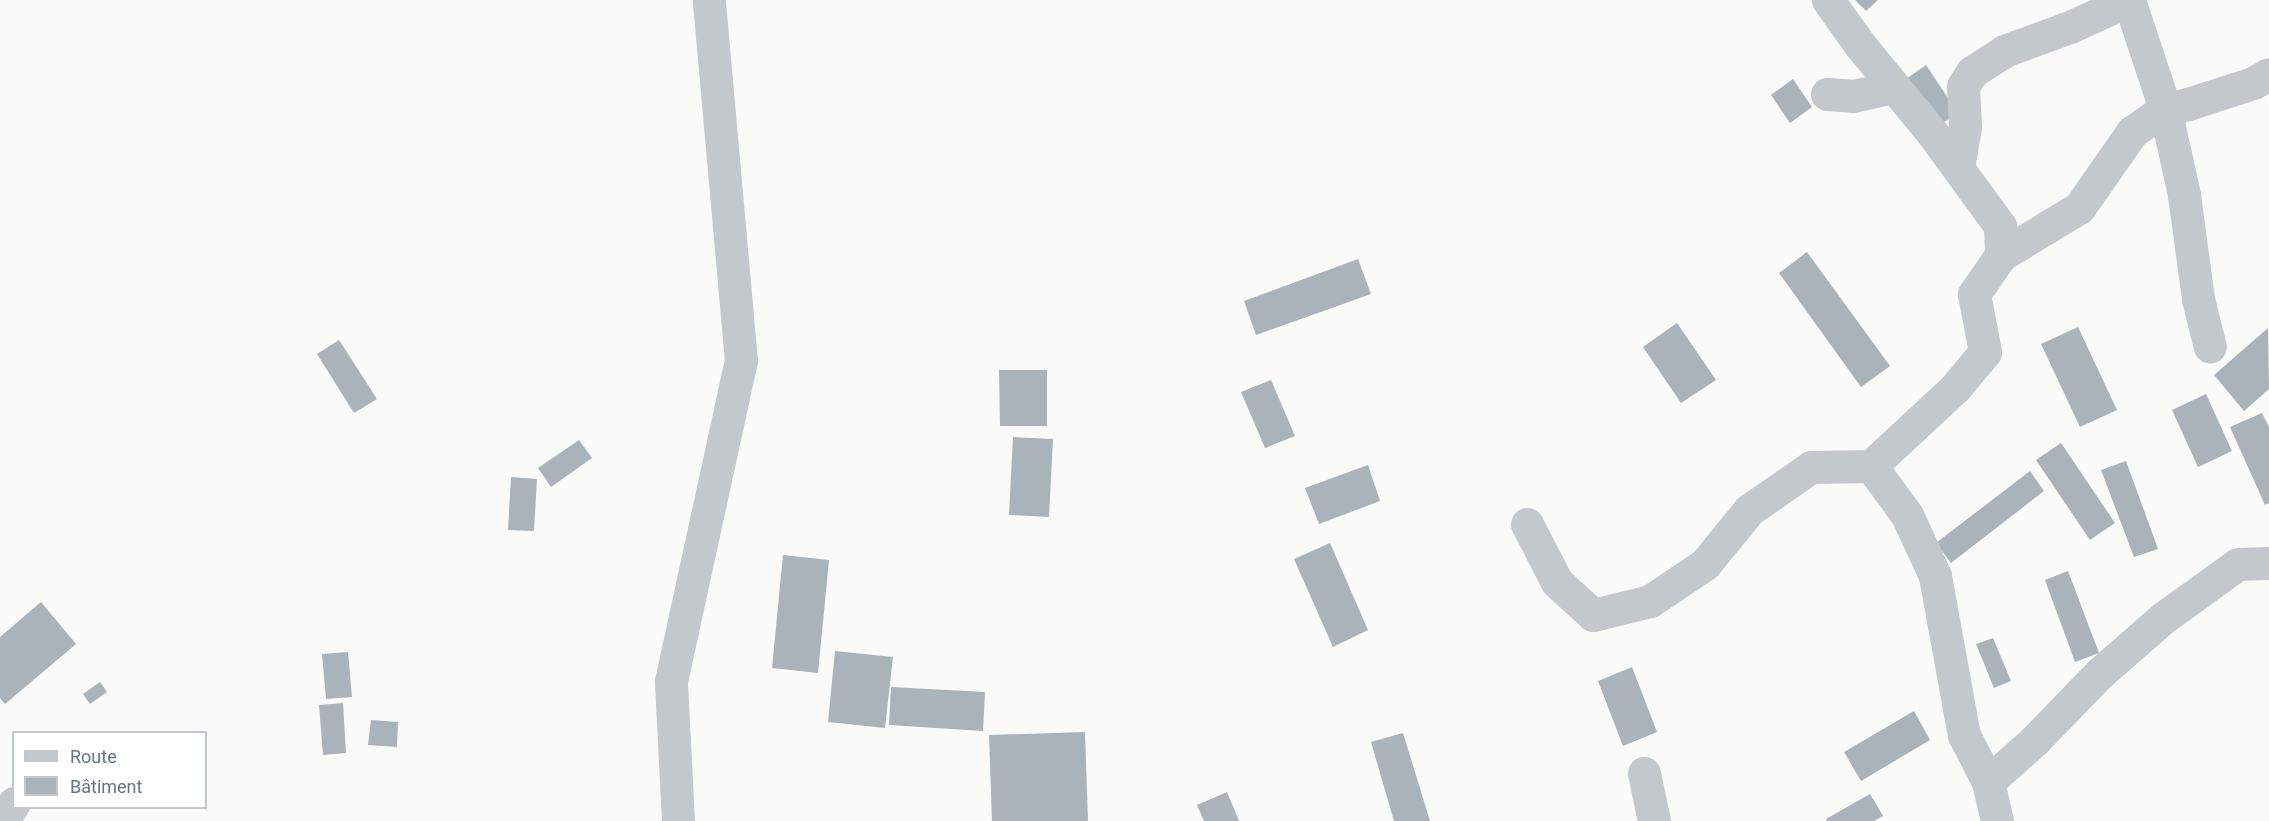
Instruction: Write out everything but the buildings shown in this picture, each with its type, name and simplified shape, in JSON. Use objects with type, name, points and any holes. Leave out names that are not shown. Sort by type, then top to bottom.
[{"type":"street","points":[[678,821],[671,681],[741,362],[709,0]]},
{"type":"street","points":[[1828,0],[2000,226],[2001,255]]},
{"type":"street","points":[[1958,168],[1965,126],[1964,86],[1972,72],[2004,51],[2070,27],[2129,0],[2165,109],[2184,195],[2198,299],[2210,347]]},
{"type":"street","points":[[1527,524],[1557,582],[1593,615],[1650,601],[1705,564],[1749,510],[1811,467],[1871,466],[1955,388],[1985,352],[1974,294],[2001,255],[2079,208],[2132,132],[2165,109],[2253,83],[2269,74]]},
{"type":"street","points":[[1827,94],[1853,96],[1894,87]]},
{"type":"street","points":[[1871,466],[1907,515],[1935,576],[1964,735],[1988,782],[1997,821]]},
{"type":"street","points":[[1988,782],[2034,741],[2100,673],[2163,618],[2253,564],[2269,541]]},
{"type":"street","points":[[1644,773],[1654,821]]},
{"type":"street","points":[[3,821],[12,806]]}]
